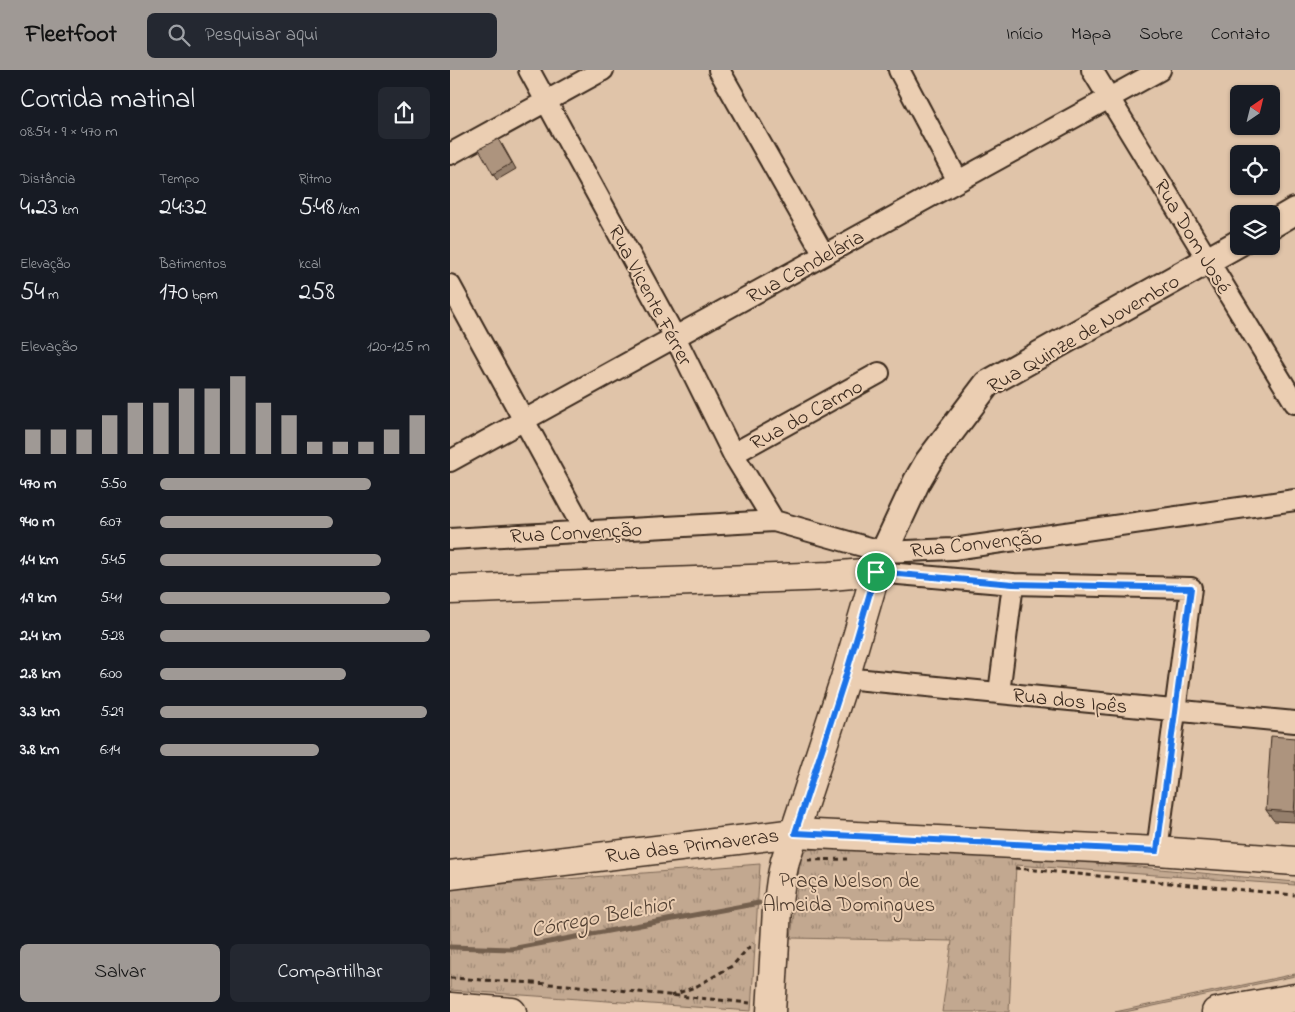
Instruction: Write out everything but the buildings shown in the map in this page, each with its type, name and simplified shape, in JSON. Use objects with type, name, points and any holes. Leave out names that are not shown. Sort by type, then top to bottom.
[{"type":"main road","points":[[450,590],[830,576],[880,562]]},
{"type":"main road","name":"Rua Quinze de Novembro","points":[[771,1009],[765,948],[783,870],[880,562]]},
{"type":"main road","name":"Rua das Primaveras","points":[[450,875],[795,833],[1157,851],[1295,861]]},
{"type":"main road","points":[[1216,1012],[1295,998]]},
{"type":"main road","points":[[450,1006],[512,1012]]},
{"type":"street","name":"Rua Vicente Férrer","points":[[528,70],[675,337],[733,454],[774,521]]},
{"type":"street","points":[[450,154],[603,70]]},
{"type":"street","points":[[719,70],[824,256]]},
{"type":"street","points":[[899,70],[958,181]]},
{"type":"street","name":"Rua Dom José","points":[[1092,70],[1295,403]]},
{"type":"street","name":"Rua Candelária","points":[[450,461],[1160,70]]},
{"type":"street","points":[[1280,220],[1295,211]]},
{"type":"street","name":"Rua Quinze de Novembro","points":[[880,562],[917,481],[928,462],[988,384],[1230,248]]},
{"type":"street","points":[[450,285],[585,532]]},
{"type":"street","name":"Rua do Carmo","points":[[733,454],[879,373]]},
{"type":"street","name":"Rua Convenção","points":[[450,539],[774,521],[880,562],[1295,500]]},
{"type":"street","points":[[880,562],[1013,584],[1191,588],[1157,851]]},
{"type":"street","points":[[999,693],[1013,584]]},
{"type":"street","name":"Rua dos Ipês","points":[[845,678],[1295,722]]},
{"type":"path","points":[[783,870],[856,860]]},
{"type":"path","points":[[1008,867],[1295,895]]},
{"type":"path","points":[[671,996],[697,986],[765,948]]},
{"type":"path","points":[[450,978],[567,986],[671,996],[771,1009]]},
{"type":"green space","name":"Praça Nelson de Almeida Domingues","points":[[846,844],[942,848],[1295,882],[1295,885],[1016,865],[1009,1012],[942,1012],[952,941],[791,938],[801,851]]},
{"type":"green space","points":[[760,864],[751,1011],[450,990],[450,888]]},
{"type":"green space","points":[[1295,974],[1295,976],[1125,1012],[1115,1012]]},
{"type":"waterway","name":"Córrego Belchior","points":[[450,947],[511,949],[759,903]]},
{"type":"route","points":[[876,572],[1013,584],[1191,588],[1157,851],[795,833],[845,678],[876,572]]}]
